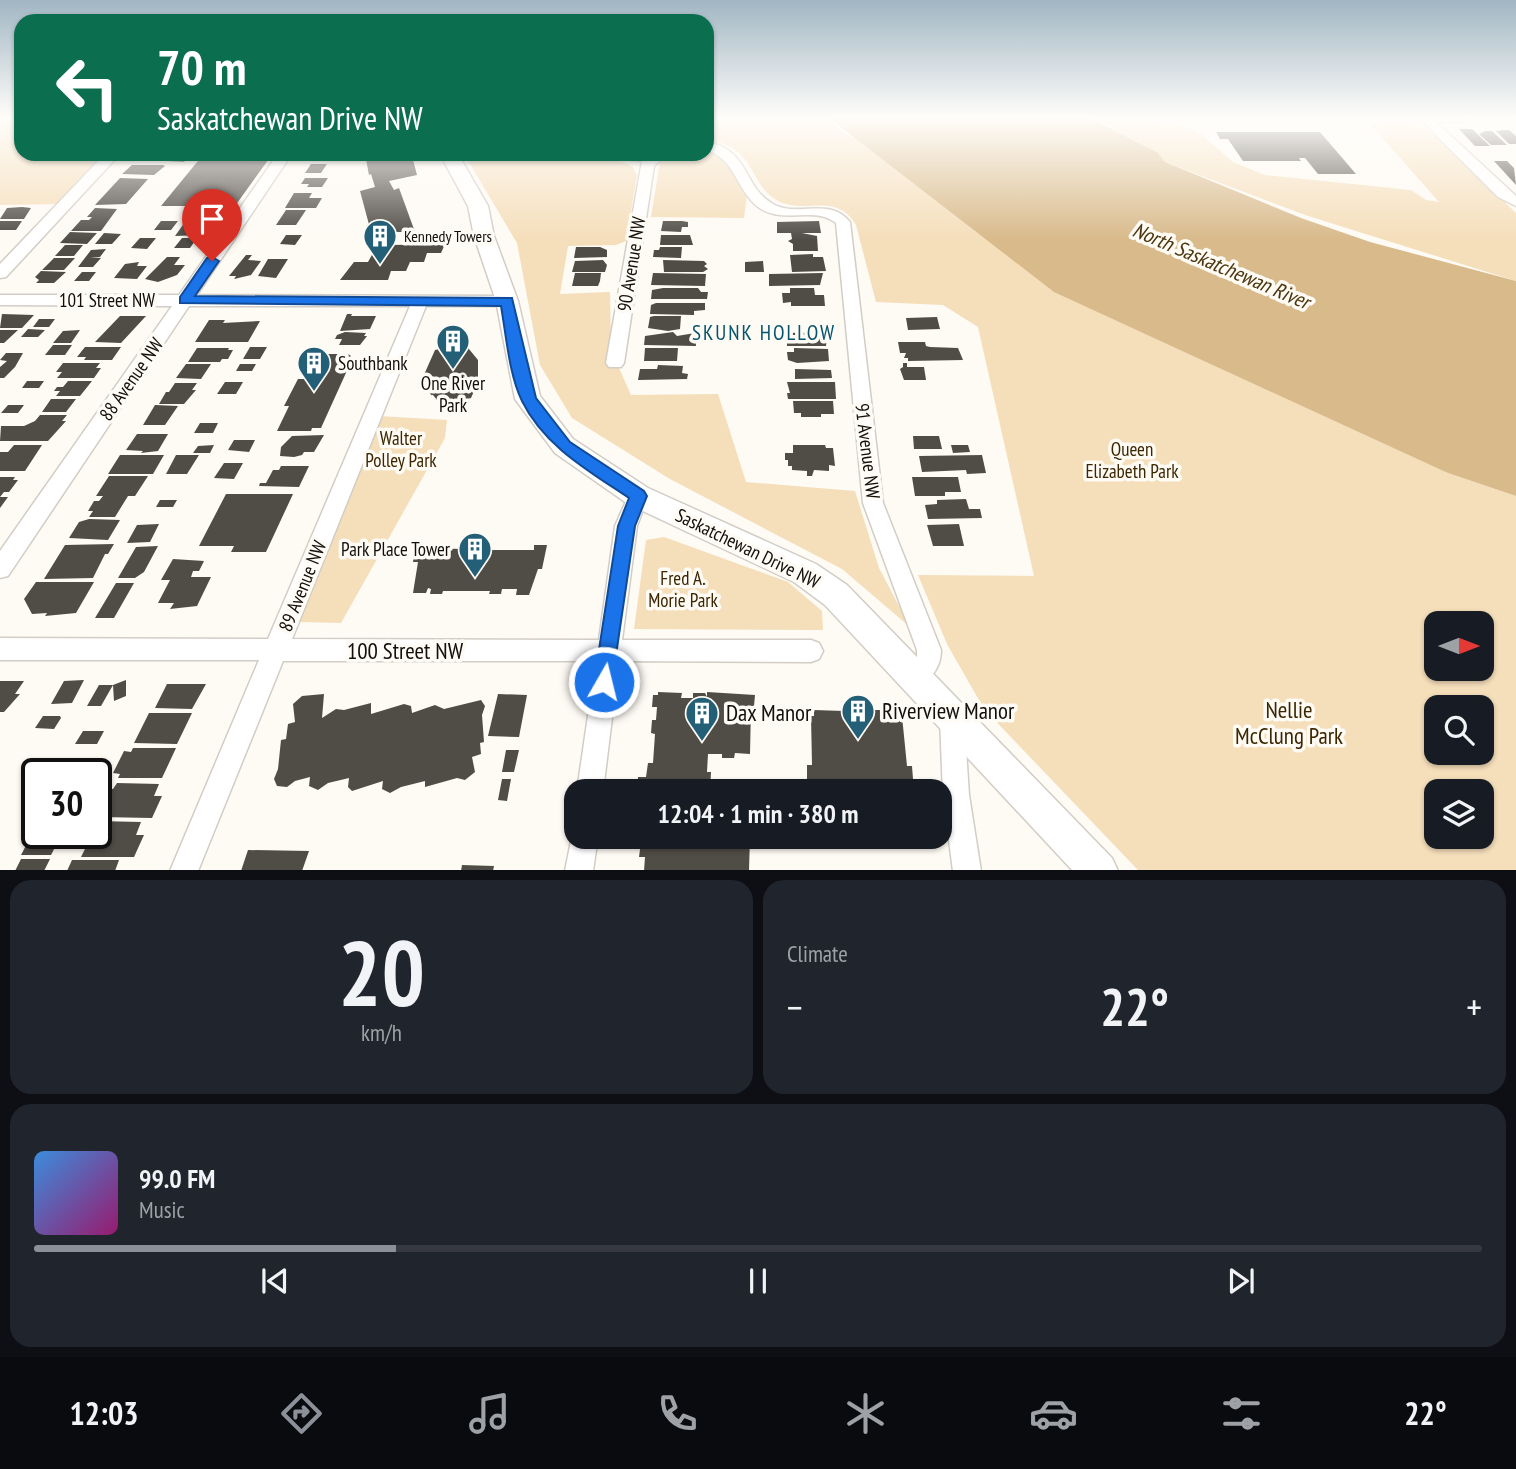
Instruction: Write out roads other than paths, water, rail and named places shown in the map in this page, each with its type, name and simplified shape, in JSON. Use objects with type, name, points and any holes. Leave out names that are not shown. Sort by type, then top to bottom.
[{"type":"main road","name":"Saskatchewan Drive NW","points":[[447,161],[465,211],[484,236],[507,301],[528,400],[564,446],[638,496],[739,541],[821,583],[836,595],[1099,870]]},
{"type":"street","points":[[732,159],[760,201],[771,209],[789,213],[821,211],[834,215]]},
{"type":"street","points":[[1469,159],[1514,202]]},
{"type":"street","points":[[0,273],[106,161]]},
{"type":"street","name":"88 Avenue NW","points":[[0,569],[281,161]]},
{"type":"street","name":"90 Avenue NW","points":[[615,363],[654,161]]},
{"type":"street","name":"91 Avenue NW","points":[[834,215],[845,226],[873,503],[929,650],[929,661],[913,677]]},
{"type":"street","name":"101 Street NW","points":[[0,300],[507,301]]},
{"type":"street","name":"89 Avenue NW","points":[[184,870],[420,301]]},
{"type":"street","points":[[592,779],[626,526],[638,496]]},
{"type":"street","name":"100 Street NW","points":[[0,649],[811,651]]},
{"type":"street","points":[[952,719],[956,795],[967,870]]},
{"type":"street","points":[[579,870],[582,849]]},
{"type":"water","name":"North Saskatchewan River","points":[[882,159],[1162,159],[1301,218],[1370,242],[1516,281],[1516,496],[1448,473],[1054,292]]},
{"type":"place","name":"Kennedy Towers","points":[[380,266]]},
{"type":"place","name":"One River Park","points":[[453,371]]},
{"type":"place","name":"Southbank","points":[[314,393]]},
{"type":"place","name":"Park Place Tower","points":[[475,579]]},
{"type":"place","name":"Riverview Manor","points":[[858,741]]},
{"type":"place","name":"Dax Manor","points":[[702,743]]},
{"type":"district","name":"SKUNK HOLLOW","points":[[764,333]]},
{"type":"park label","name":"Walter Polley Park","points":[[401,449]]},
{"type":"park label","name":"Queen Elizabeth Park","points":[[1132,460]]},
{"type":"park label","name":"Fred A. Morie Park","points":[[683,589]]},
{"type":"park label","name":"Nellie McClung Park","points":[[1289,723]]}]
